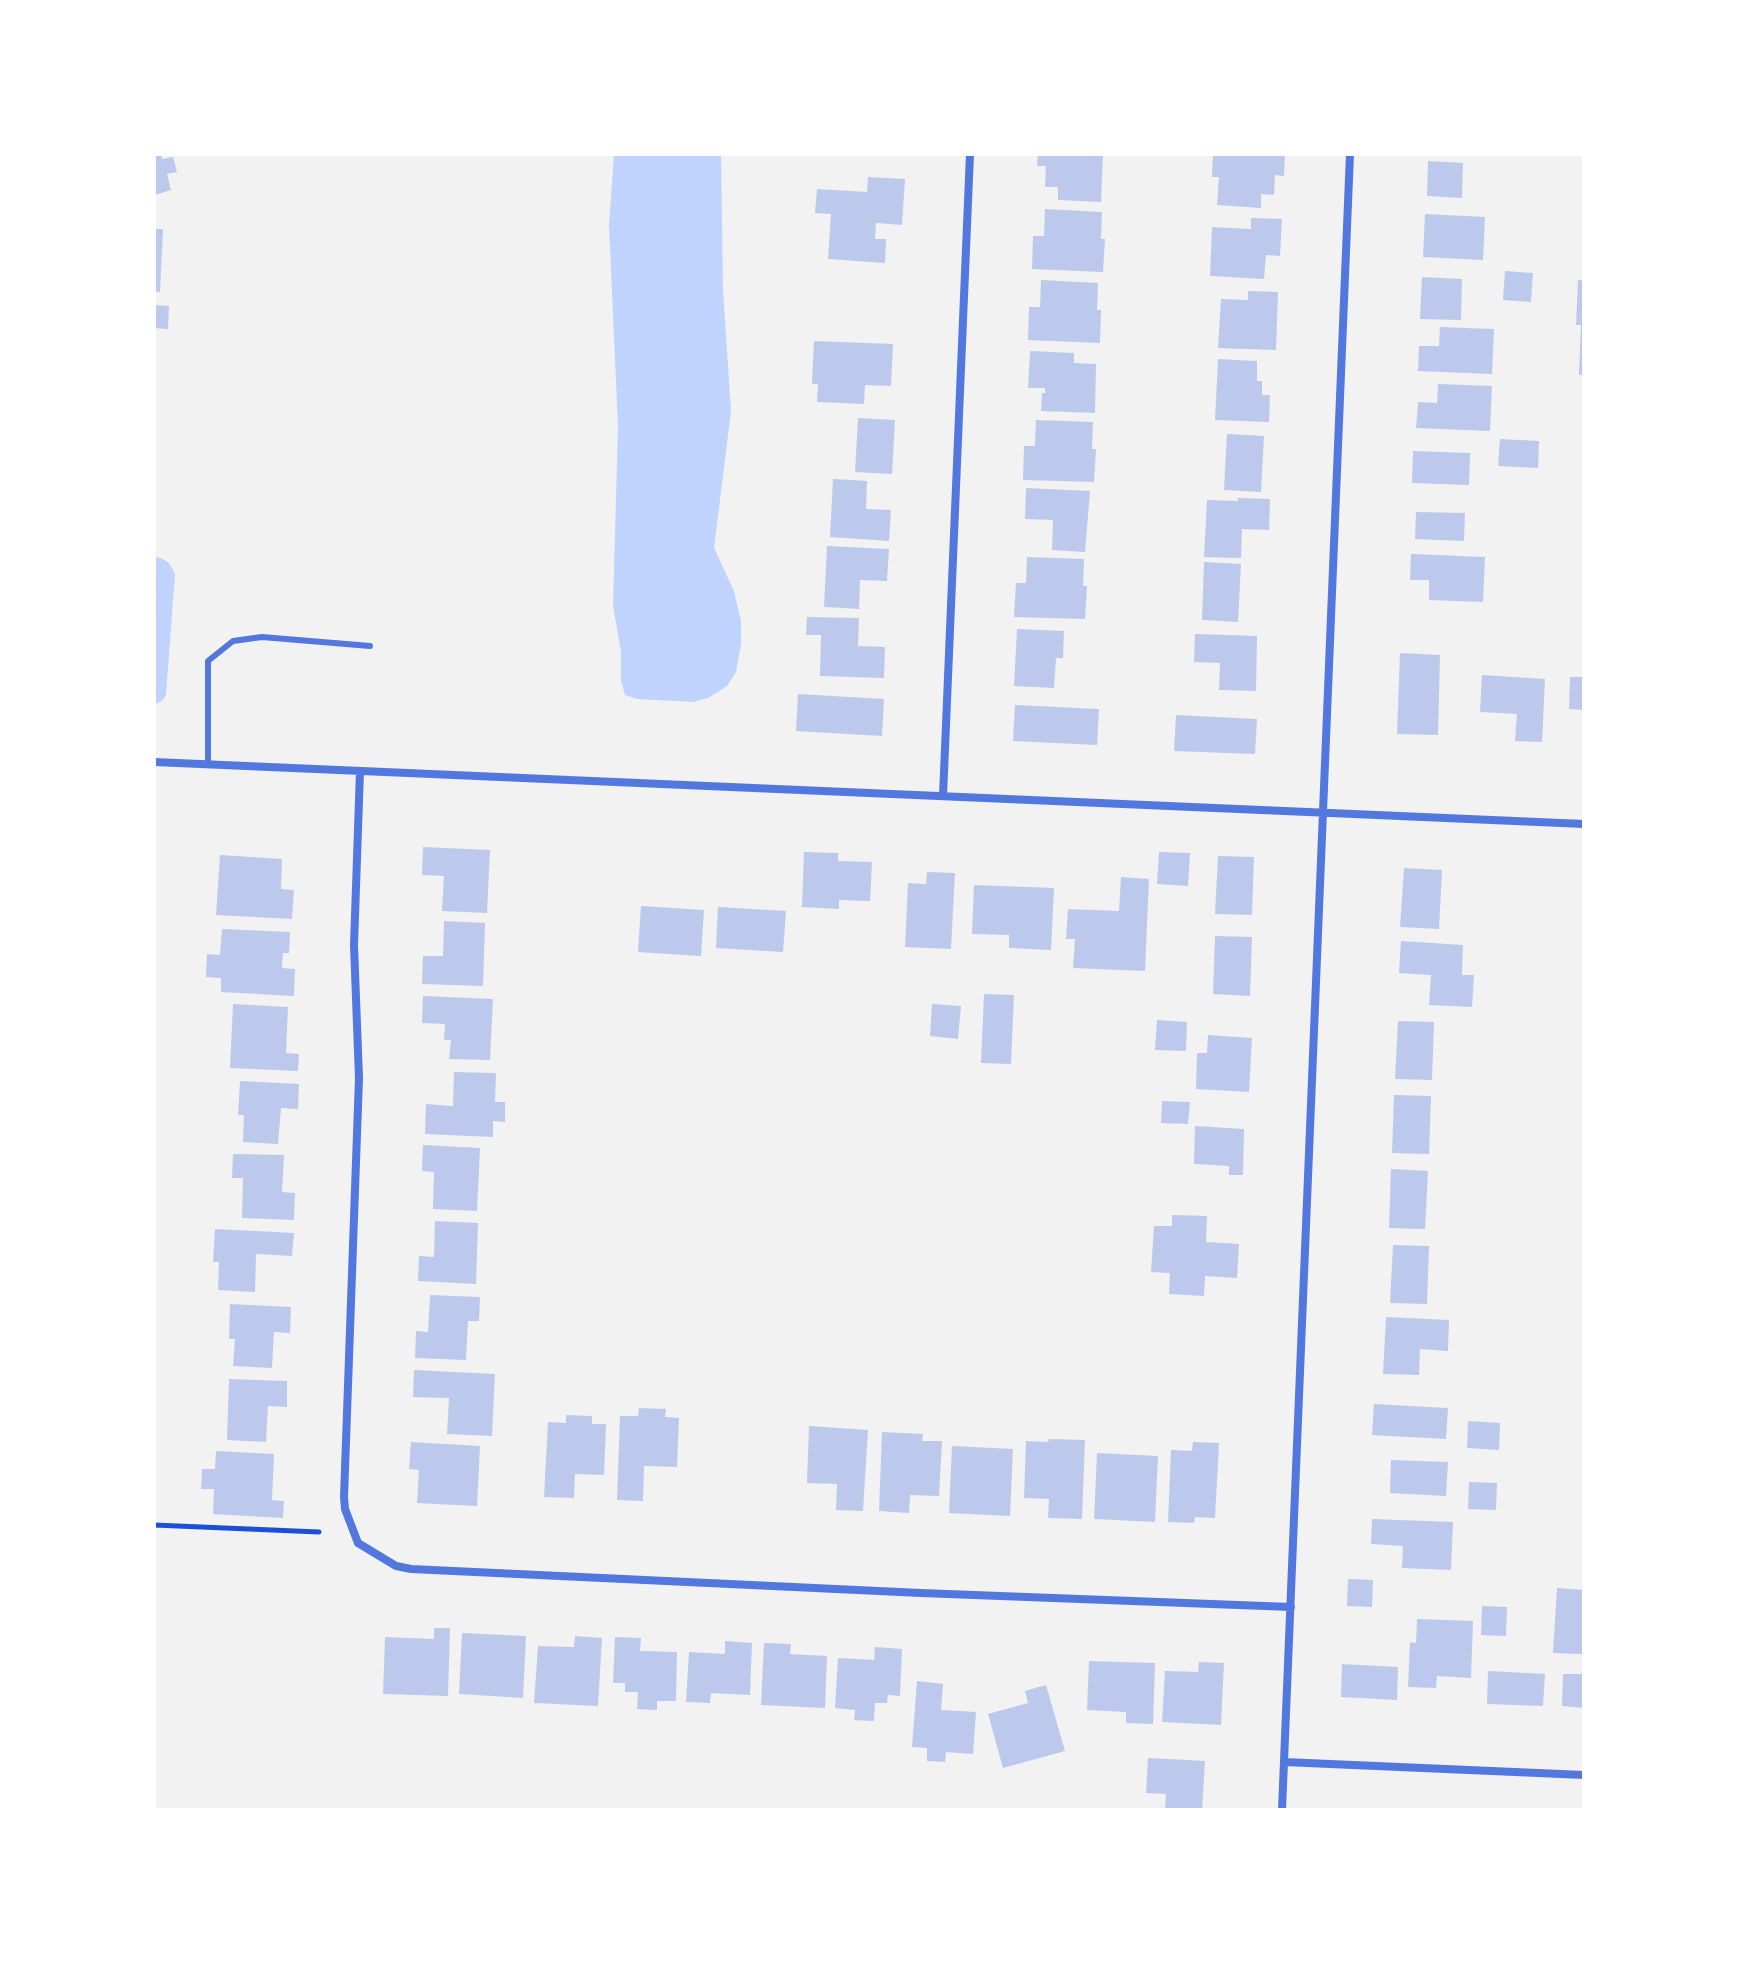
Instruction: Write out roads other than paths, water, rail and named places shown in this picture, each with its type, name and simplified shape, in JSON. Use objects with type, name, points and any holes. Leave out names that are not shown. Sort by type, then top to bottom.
[{"type":"street","points":[[943,796],[970,154]]},
{"type":"street","points":[[1282,1810],[1350,154]]},
{"type":"street","points":[[154,762],[1584,824]]},
{"type":"street","points":[[360,771],[354,945],[359,1078],[344,1497],[345,1509],[358,1543],[396,1566],[411,1569],[1291,1607]]},
{"type":"street","points":[[1284,1762],[1584,1775]]},
{"type":"lane","points":[[208,765],[208,661],[233,641],[262,637],[370,646]]},
{"type":"water","points":[[614,154],[721,154],[723,290],[731,411],[714,548],[734,591],[741,621],[741,644],[736,672],[727,686],[708,698],[693,702],[637,699],[625,695],[621,681],[621,652],[613,606],[618,427],[609,225]]},
{"type":"water","points":[[154,557],[167,562],[175,574],[166,695],[154,705]]}]
